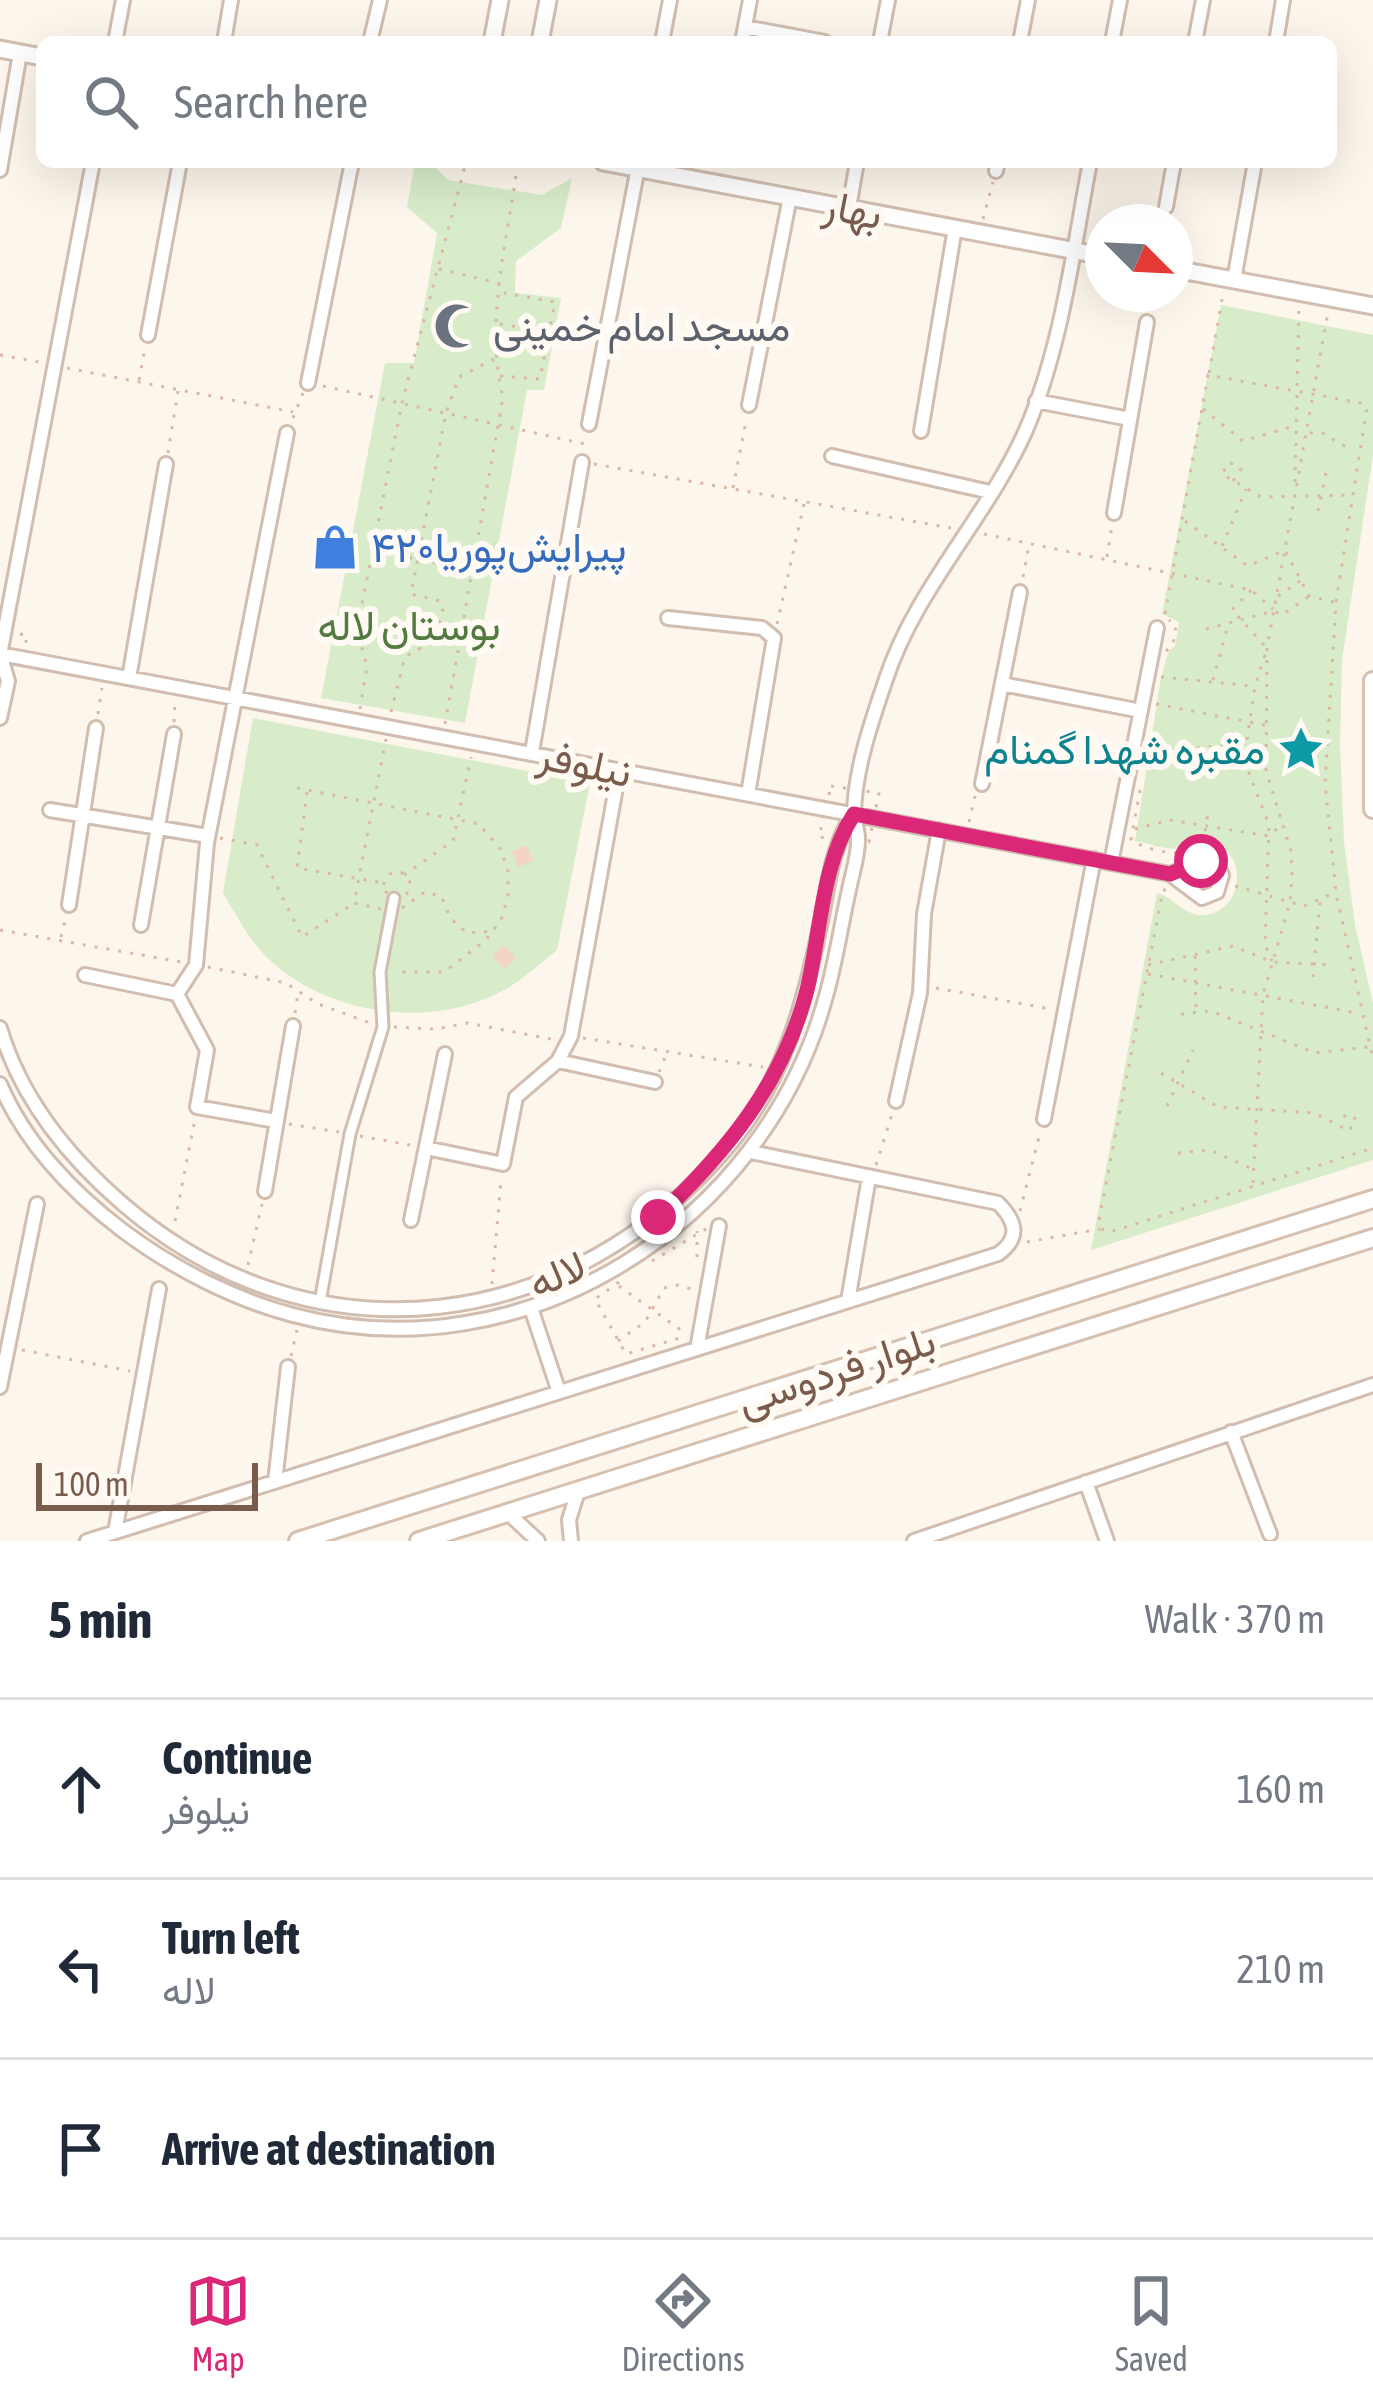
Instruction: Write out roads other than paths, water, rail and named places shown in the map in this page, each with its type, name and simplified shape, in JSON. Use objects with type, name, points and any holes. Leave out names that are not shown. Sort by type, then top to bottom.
[{"type":"main road","points":[[1373,681],[1373,808]]},
{"type":"main road","name":"بلوار فردوسی","points":[[298,1541],[1373,1199]]},
{"type":"main road","name":"بلوار فردوسی","points":[[419,1541],[1373,1238]]},
{"type":"street","points":[[116,36],[123,0]]},
{"type":"street","points":[[225,36],[231,0]]},
{"type":"street","points":[[371,36],[380,0]]},
{"type":"street","points":[[493,36],[500,0]]},
{"type":"street","points":[[541,36],[548,0]]},
{"type":"street","points":[[663,36],[670,0]]},
{"type":"street","points":[[744,35],[750,0]]},
{"type":"street","points":[[881,36],[888,0]]},
{"type":"street","points":[[1021,36],[1028,0]]},
{"type":"street","points":[[1113,36],[1120,0]]},
{"type":"street","points":[[1196,36],[1202,0]]},
{"type":"street","points":[[1277,36],[1283,0]]},
{"type":"street","points":[[0,49],[36,56]]},
{"type":"street","points":[[0,170],[20,53]]},
{"type":"street","points":[[0,718],[8,681],[0,655],[92,168]]},
{"type":"street","points":[[148,335],[179,168]]},
{"type":"street","points":[[308,382],[351,168]]},
{"type":"street","points":[[589,424],[638,168]]},
{"type":"street","name":"بهار","points":[[653,168],[1085,252]]},
{"type":"street","points":[[848,208],[856,168]]},
{"type":"street","points":[[854,814],[867,739],[888,673],[910,626],[1024,433],[1036,401],[1089,168]]},
{"type":"street","points":[[1167,204],[1173,168]]},
{"type":"street","points":[[1230,279],[1254,168]]},
{"type":"street","points":[[749,405],[790,197]]},
{"type":"street","points":[[921,431],[955,228]]},
{"type":"street","points":[[1193,272],[1373,306]]},
{"type":"street","points":[[1114,513],[1147,322]]},
{"type":"street","points":[[1036,401],[1130,419]]},
{"type":"street","points":[[177,994],[196,964],[208,836],[287,434]]},
{"type":"street","points":[[832,456],[990,492]]},
{"type":"street","points":[[532,752],[582,462]]},
{"type":"street","points":[[129,679],[166,464]]},
{"type":"street","points":[[982,784],[1020,592]]},
{"type":"street","points":[[668,618],[762,628],[774,638],[748,794]]},
{"type":"street","points":[[1112,862],[1147,716],[1157,628]]},
{"type":"street","name":"نیلوفر","points":[[0,655],[1170,874]]},
{"type":"street","points":[[1002,684],[1147,716]]},
{"type":"street","points":[[69,905],[96,728]]},
{"type":"street","points":[[141,925],[174,734]]},
{"type":"street","points":[[426,1148],[502,1164],[516,1097],[558,1061],[571,1036],[619,771]]},
{"type":"street","points":[[50,810],[208,836]]},
{"type":"street","name":"لاله","points":[[0,1084],[37,1143],[78,1191],[169,1264],[220,1290],[300,1317],[385,1330],[453,1326],[531,1308],[613,1279],[674,1231],[751,1153],[808,1053],[826,996],[859,840],[854,814]]},
{"type":"street","name":"لاله","points":[[0,1028],[23,1084],[53,1133],[92,1178],[171,1240],[245,1278],[320,1302],[386,1310],[449,1306],[524,1290],[608,1252],[658,1217],[733,1141],[789,1044],[806,992],[838,837],[854,814]]},
{"type":"street","points":[[896,1101],[920,985],[924,914],[939,830]]},
{"type":"street","points":[[1044,1119],[1094,860]]},
{"type":"street","points":[[320,1302],[350,1134],[383,1027],[380,972],[394,898]]},
{"type":"street","points":[[85,975],[177,994]]},
{"type":"street","points":[[177,994],[207,1050],[197,1107],[276,1121]]},
{"type":"street","points":[[265,1190],[293,1027]]},
{"type":"street","points":[[411,1220],[445,1054]]},
{"type":"street","points":[[558,1061],[655,1082]]},
{"type":"street","points":[[87,1541],[998,1254],[1010,1245],[1016,1230],[998,1203],[751,1153]]},
{"type":"street","points":[[848,1301],[868,1177]]},
{"type":"street","points":[[0,1387],[37,1204]]},
{"type":"street","points":[[698,1348],[719,1226]]},
{"type":"street","points":[[116,1532],[159,1289]]},
{"type":"street","points":[[531,1308],[559,1392]]},
{"type":"street","points":[[274,1482],[288,1367]]},
{"type":"street","points":[[914,1541],[940,1537],[1373,1385]]},
{"type":"street","points":[[1231,1432],[1270,1534]]},
{"type":"street","points":[[1086,1482],[1107,1541]]},
{"type":"street","points":[[571,1541],[569,1520],[578,1491]]},
{"type":"street","points":[[508,1513],[538,1541]]},
{"type":"place","name":"مسجد امام خمینی","points":[[457,326]]},
{"type":"place","name":"پیرایش‌پوریا۴۲۰","points":[[335,547]]},
{"type":"place","name":"مقبره شهدا گمنام","points":[[1301,749]]},
{"type":"park label","name":"بوستان لاله","points":[[409,625]]}]
